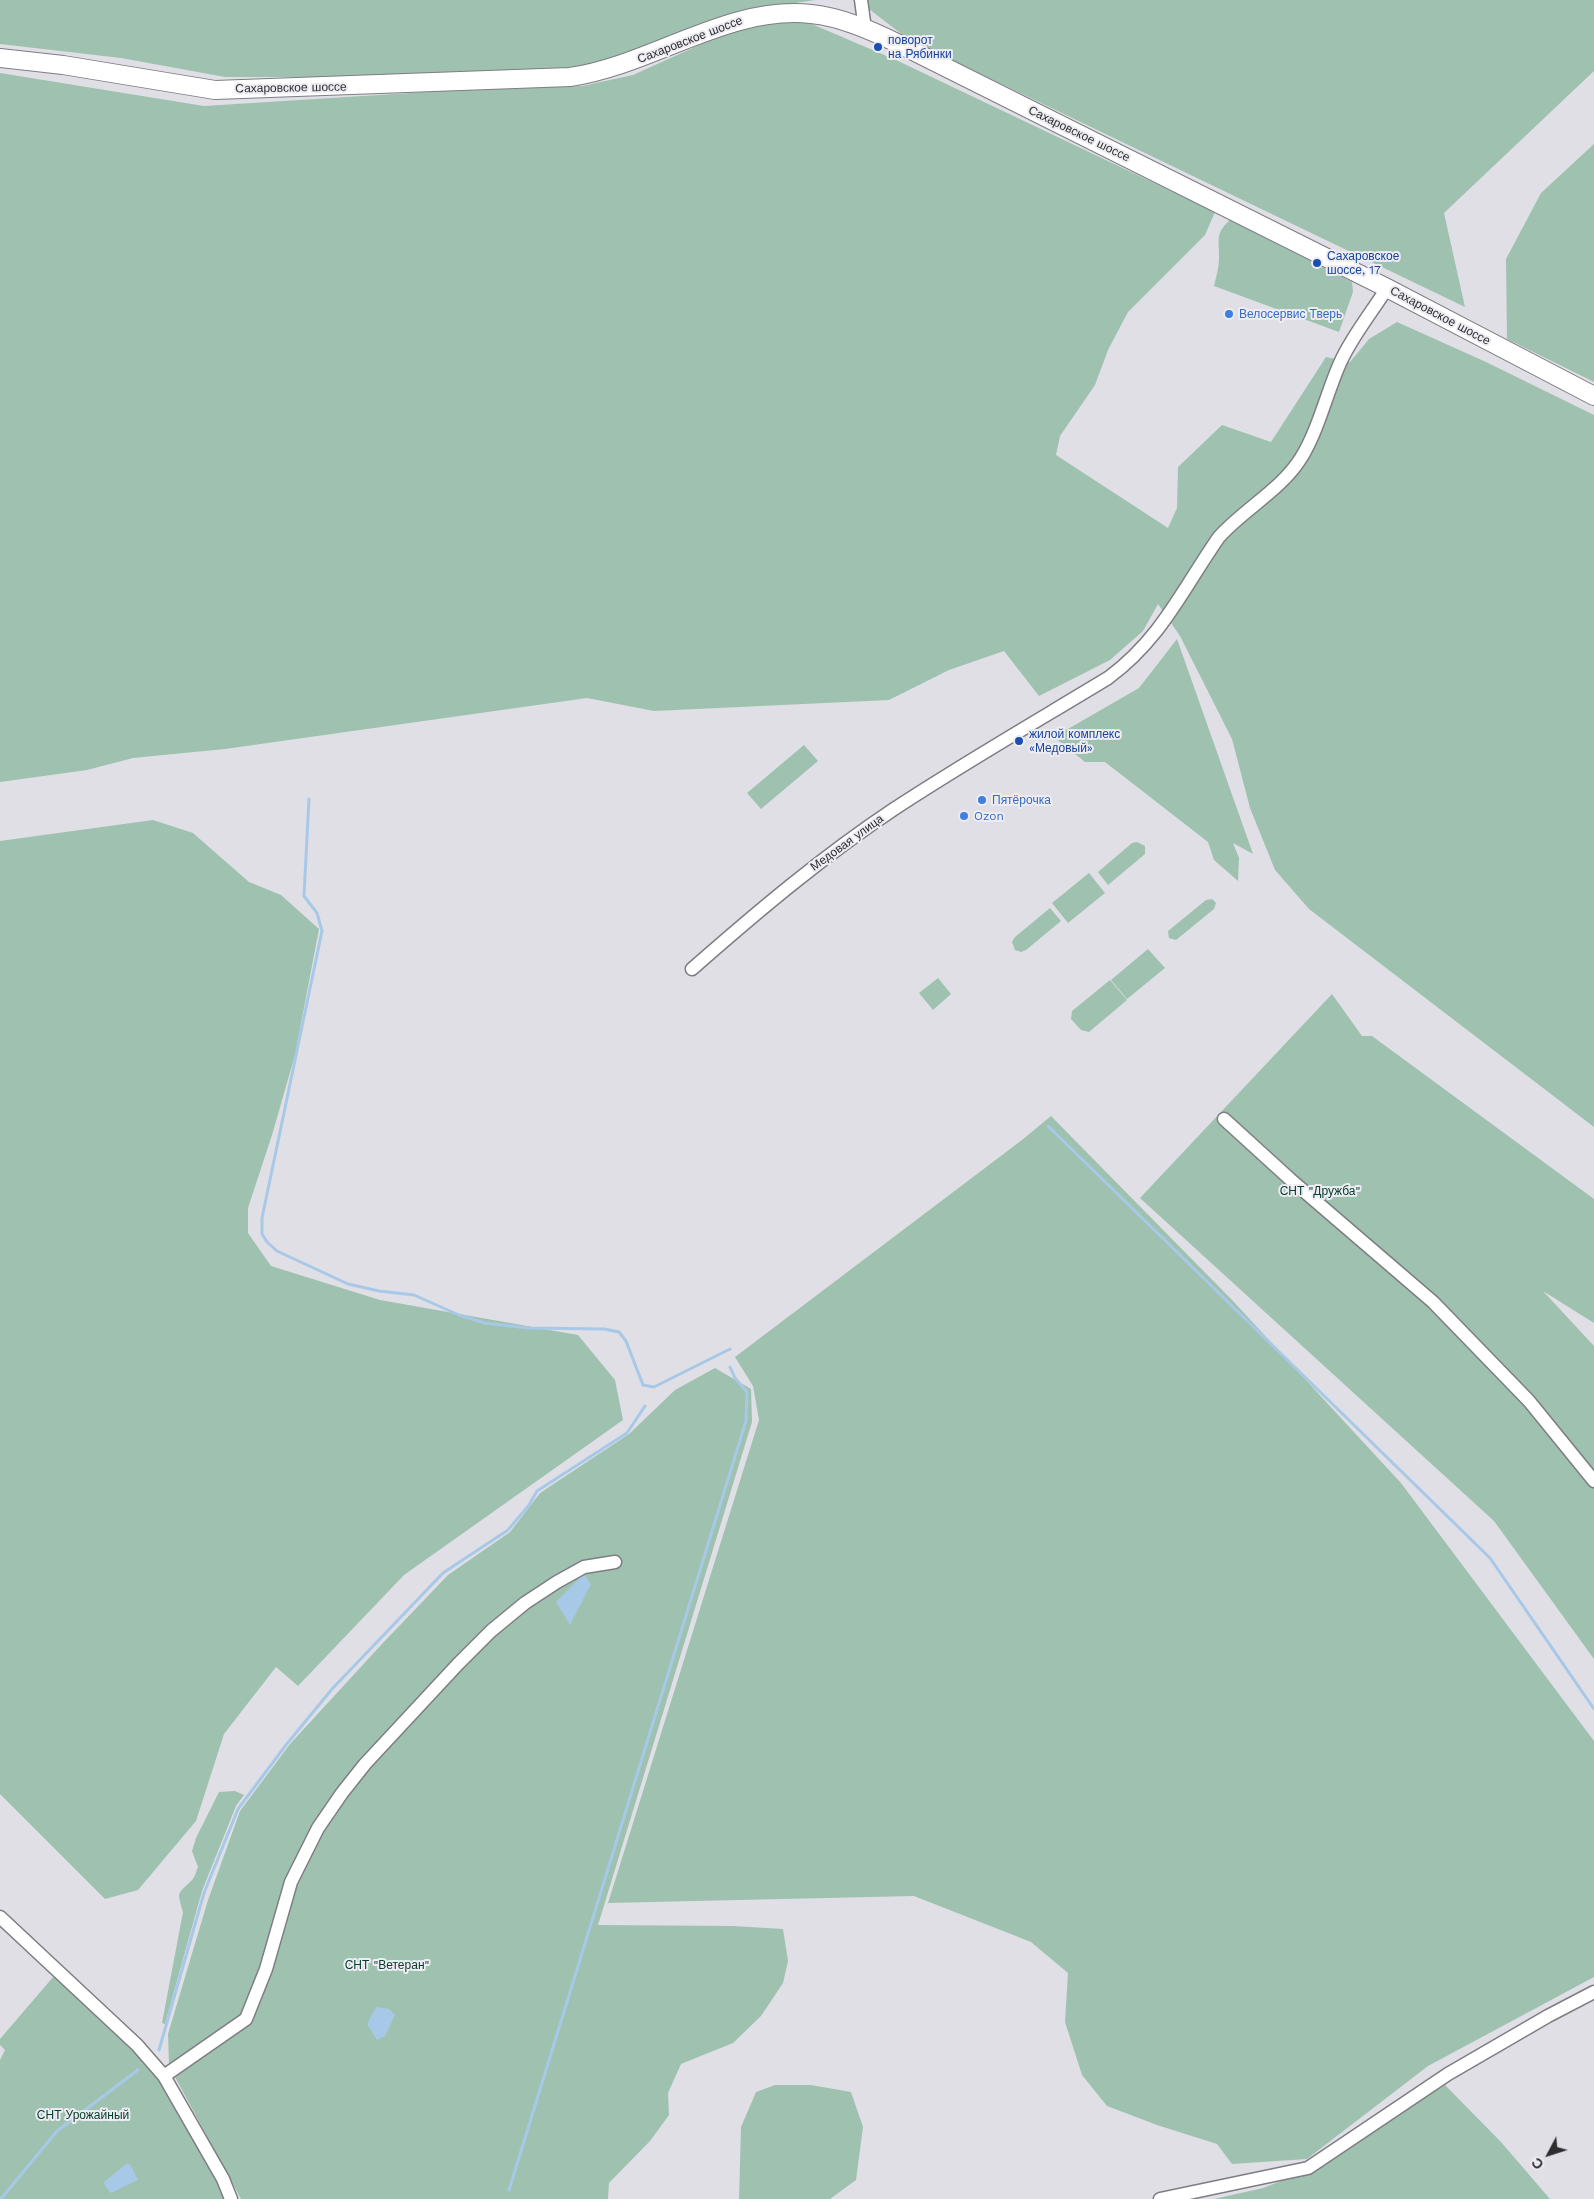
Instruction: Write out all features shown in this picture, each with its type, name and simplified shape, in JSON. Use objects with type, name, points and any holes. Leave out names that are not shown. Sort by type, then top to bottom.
[{"type":"main road","name":"Сахаровское шоссе","points":[[0,58],[63,65],[215,90],[348,87],[582,75],[620,66],[730,23],[771,14],[798,12],[825,16],[864,29],[1387,288],[1594,396]]},
{"type":"street","points":[[860,0],[864,29]]},
{"type":"street","name":"Медовая улица","points":[[692,969],[782,892],[854,837],[909,799],[1128,664],[1145,647],[1166,620],[1219,537],[1230,524],[1269,492],[1300,459],[1309,444],[1341,360],[1387,288]]},
{"type":"street","points":[[1224,1118],[1285,1174],[1433,1302],[1530,1401],[1594,1481]]},
{"type":"street","points":[[164,2076],[246,2019],[266,1969],[291,1882],[318,1828],[365,1764],[458,1664],[491,1631],[525,1603],[584,1567],[615,1562]]},
{"type":"street","points":[[0,1918],[138,2045],[164,2076],[224,2179],[231,2199]]},
{"type":"street","points":[[1160,2199],[1308,2168],[1448,2074],[1548,2016],[1594,1992]]},
{"type":"green space","points":[[0,0],[815,0],[736,12],[605,62],[566,69],[344,77],[225,77],[121,58],[0,44]]},
{"type":"green space","points":[[864,0],[1594,0],[1594,71],[1444,213],[1465,307],[908,39],[865,6]]},
{"type":"green space","points":[[807,22],[896,60],[1215,212],[1205,235],[1128,312],[1108,350],[1095,385],[1060,436],[1056,455],[1168,528],[1177,508],[1178,467],[1222,425],[1271,442],[1326,357],[1350,362],[1369,339],[1397,322],[1486,362],[1594,415],[1594,1127],[1309,909],[1275,870],[1250,808],[1232,739],[1180,636],[1158,604],[1143,631],[1110,660],[1039,696],[1004,651],[949,670],[889,700],[654,711],[587,698],[225,749],[133,758],[87,770],[0,782],[0,73],[204,106],[442,91],[582,86],[633,75],[730,31],[769,23]]},
{"type":"green space","points":[[1594,144],[1594,382],[1507,339],[1506,259],[1541,193]]},
{"type":"green space","points":[[1230,220],[1352,282],[1353,292],[1339,332],[1214,286],[1218,266],[1220,233]]},
{"type":"green space","points":[[1177,639],[1253,854],[1233,843],[1239,858],[1238,881],[1214,860],[1208,842],[1105,762],[1085,762],[1054,737],[1139,688]]},
{"type":"green space","points":[[804,745],[818,761],[761,809],[747,793]]},
{"type":"green space","points":[[153,820],[193,833],[249,882],[281,895],[319,929],[295,1055],[272,1135],[248,1208],[248,1233],[271,1266],[380,1300],[578,1335],[615,1380],[623,1420],[404,1575],[298,1686],[276,1667],[224,1734],[196,1821],[138,1890],[105,1899],[0,1794],[0,841]]},
{"type":"green space","points":[[1137,842],[1145,846],[1145,854],[1108,885],[1098,872],[1132,843]]},
{"type":"green space","points":[[1089,873],[1105,893],[1068,923],[1052,903]]},
{"type":"green space","points":[[1212,899],[1216,903],[1214,909],[1176,940],[1169,938],[1168,931],[1206,900]]},
{"type":"green space","points":[[1050,908],[1061,921],[1026,950],[1021,952],[1015,950],[1012,942],[1015,937]]},
{"type":"green space","points":[[1148,949],[1165,968],[1127,999],[1111,980]]},
{"type":"green space","points":[[938,978],[951,994],[933,1010],[919,993]]},
{"type":"green space","points":[[1110,980],[1127,1000],[1089,1032],[1081,1030],[1071,1019],[1072,1011]]},
{"type":"green space","name":"СНТ \"Дружба\"","points":[[1332,994],[1362,1036],[1372,1036],[1594,1199],[1594,1323],[1543,1291],[1594,1346],[1594,1659],[1494,1521],[1140,1198]]},
{"type":"green space","points":[[1051,1116],[1232,1300],[1401,1483],[1594,1741],[1594,1977],[1428,2066],[1307,2159],[1232,2164],[1217,2144],[1157,2125],[1107,2106],[1082,2075],[1065,2022],[1068,1973],[1031,1942],[914,1896],[608,1903],[759,1420],[753,1386],[735,1357]]},
{"type":"green space","name":"СНТ \"Ветеран\"","points":[[715,1368],[751,1389],[752,1422],[598,1925],[733,1926],[783,1929],[788,1961],[783,1983],[761,2016],[733,2043],[681,2064],[668,2093],[669,2115],[650,2141],[609,2183],[608,2199],[241,2199],[169,2066],[168,2034],[208,1900],[240,1811],[290,1744],[448,1575],[510,1532],[540,1493],[629,1434],[675,1390]]},
{"type":"green space","points":[[235,1791],[244,1795],[236,1806],[202,1891],[165,2024],[162,2023],[183,1912],[179,1896],[194,1878],[198,1867],[192,1851],[196,1838],[219,1792]]},
{"type":"green space","name":"СНТ Урожайный","points":[[54,1976],[159,2073],[228,2199],[0,2199],[0,2060],[5,2050],[0,2045],[0,2039]]},
{"type":"green space","points":[[775,2085],[811,2085],[851,2092],[863,2127],[856,2180],[830,2199],[739,2199],[741,2127],[756,2092]]},
{"type":"green space","points":[[1445,2085],[1501,2142],[1550,2199],[1214,2199],[1263,2188],[1315,2168]]},
{"type":"water","points":[[584,1574],[591,1584],[570,1625],[556,1602]]},
{"type":"water","points":[[376,2007],[389,2009],[395,2015],[385,2036],[377,2040],[367,2024]]},
{"type":"water","points":[[126,2164],[130,2164],[138,2180],[111,2193],[103,2183]]},
{"type":"waterway","points":[[309,799],[304,896],[317,913],[322,931],[262,1218],[262,1234],[267,1242],[277,1251],[348,1284],[379,1291],[414,1295],[459,1315],[485,1323],[528,1328],[604,1329],[619,1332],[626,1341],[643,1385],[654,1387],[730,1349]]},
{"type":"waterway","points":[[1048,1126],[1490,1558],[1594,1709]]},
{"type":"waterway","points":[[509,2190],[746,1421],[747,1392],[735,1378],[730,1367]]},
{"type":"waterway","points":[[159,2050],[204,1893],[238,1809],[286,1745],[332,1689],[443,1573],[508,1530],[529,1505],[537,1491],[627,1433],[645,1406]]},
{"type":"waterway","points":[[1,2199],[57,2131],[138,2070]]},
{"type":"place","name":"поворот на Рябинки","points":[[878,47]]},
{"type":"place","name":"Сахаровское шоссе, 17","points":[[1317,263]]},
{"type":"place","name":"Велосервис Тверь","points":[[1229,314]]},
{"type":"place","name":"жилой комплекс «Медовый»","points":[[1019,741]]},
{"type":"place","name":"Пятёрочка","points":[[982,800]]},
{"type":"place","name":"Ozon","points":[[964,816]]}]
